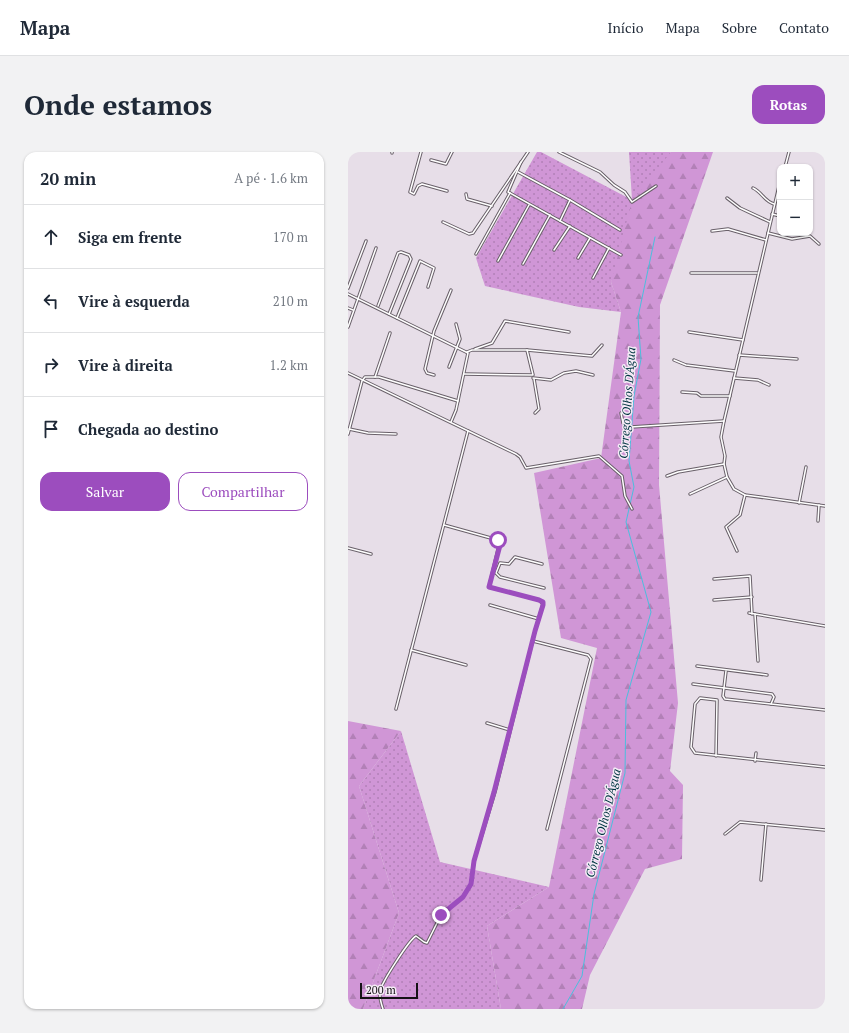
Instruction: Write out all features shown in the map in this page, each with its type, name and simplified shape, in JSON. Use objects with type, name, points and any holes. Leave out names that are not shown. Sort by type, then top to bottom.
[{"type":"street","points":[[421,152],[410,192],[414,194],[418,186],[422,184],[447,191]]},
{"type":"street","points":[[431,160],[446,164],[452,152]]},
{"type":"street","points":[[443,222],[472,234],[528,152]]},
{"type":"street","points":[[559,152],[600,172],[614,185],[625,192],[632,202],[656,186]]},
{"type":"street","points":[[786,164],[789,152]]},
{"type":"street","points":[[521,162],[518,172],[507,190],[510,193],[620,255]]},
{"type":"street","points":[[518,172],[570,200],[620,230]]},
{"type":"street","points":[[753,188],[758,191],[766,201],[774,204]]},
{"type":"street","points":[[476,254],[510,193]]},
{"type":"street","points":[[777,193],[724,421],[721,437],[724,464],[727,477],[734,488],[745,495],[825,506]]},
{"type":"street","points":[[466,194],[468,199],[492,206]]},
{"type":"street","points":[[727,198],[740,208],[770,222]]},
{"type":"street","points":[[560,221],[570,200]]},
{"type":"street","points":[[498,261],[529,204]]},
{"type":"street","points":[[772,214],[777,215]]},
{"type":"street","points":[[523,264],[550,215]]},
{"type":"street","points":[[554,250],[570,226]]},
{"type":"street","points":[[712,231],[728,229],[766,240]]},
{"type":"street","points":[[767,233],[792,239],[810,236],[820,244]]},
{"type":"street","points":[[578,258],[590,238]]},
{"type":"street","points":[[348,288],[366,241]]},
{"type":"street","points":[[348,327],[357,298],[376,248]]},
{"type":"street","points":[[593,278],[609,248]]},
{"type":"street","points":[[378,306],[398,253],[401,252],[410,255],[411,259],[389,314]]},
{"type":"street","points":[[398,318],[420,261],[434,268],[428,287]]},
{"type":"street","points":[[691,273],[758,273]]},
{"type":"street","points":[[434,375],[427,373],[425,370],[433,336],[451,290]]},
{"type":"street","points":[[348,294],[467,352],[490,345],[505,321],[569,332]]},
{"type":"street","points":[[348,308],[353,310]]},
{"type":"street","points":[[449,367],[460,337],[456,324]]},
{"type":"street","points":[[689,332],[743,340]]},
{"type":"street","points":[[375,377],[390,333]]},
{"type":"street","points":[[472,350],[527,350],[592,356],[602,346]]},
{"type":"street","points":[[527,350],[539,408],[535,413]]},
{"type":"street","points":[[451,422],[458,401],[469,356],[467,352]]},
{"type":"street","points":[[739,355],[796,359]]},
{"type":"street","points":[[674,360],[686,365],[735,371]]},
{"type":"street","points":[[533,378],[551,380],[567,372],[576,371],[593,375]]},
{"type":"street","points":[[348,373],[516,454],[528,469],[599,456],[622,476],[625,496],[632,509]]},
{"type":"street","points":[[464,374],[533,375]]},
{"type":"street","points":[[348,434],[362,381],[365,377],[375,377],[458,401]]},
{"type":"street","points":[[734,378],[758,380],[769,385]]},
{"type":"street","points":[[682,392],[697,393],[701,396],[730,396]]},
{"type":"street","points":[[621,413],[624,424],[631,427],[724,421]]},
{"type":"street","points":[[349,429],[368,433],[396,434]]},
{"type":"street","points":[[396,709],[468,431]]},
{"type":"street","points":[[667,476],[678,472],[724,464]]},
{"type":"street","points":[[799,503],[806,467]]},
{"type":"street","points":[[690,494],[727,477]]},
{"type":"street","points":[[737,551],[726,527],[740,514],[745,495]]},
{"type":"street","points":[[818,521],[819,505]]},
{"type":"street","points":[[383,1009],[380,999],[382,985],[407,944],[416,936],[427,943],[441,915],[463,897],[471,884],[474,861],[494,792],[543,605],[542,602],[489,587],[494,562],[500,545],[498,540],[444,525]]},
{"type":"street","points":[[348,548],[371,554]]},
{"type":"street","points":[[494,562],[509,564],[515,557],[542,564]]},
{"type":"street","points":[[500,563],[497,570],[497,575],[544,588]]},
{"type":"street","points":[[714,579],[750,576],[758,661]]},
{"type":"street","points":[[714,600],[752,597]]},
{"type":"street","points":[[490,605],[539,619]]},
{"type":"street","points":[[749,613],[825,626]]},
{"type":"street","points":[[533,641],[588,655],[591,659],[547,828]]},
{"type":"street","points":[[412,650],[466,665]]},
{"type":"street","points":[[697,666],[767,675]]},
{"type":"street","points":[[726,670],[723,696],[726,699],[825,710]]},
{"type":"street","points":[[693,684],[772,694],[774,698],[771,704]]},
{"type":"street","points":[[716,756],[716,700],[700,698],[695,704],[691,749],[695,753],[716,756],[755,761],[825,767]]},
{"type":"street","points":[[487,723],[510,730]]},
{"type":"street","points":[[755,761],[756,753]]},
{"type":"street","points":[[725,834],[739,822],[825,830]]},
{"type":"street","points":[[761,880],[766,824]]},
{"type":"green space","points":[[537,152],[541,152],[632,200],[629,152],[671,152],[611,282],[621,312],[579,307],[485,286],[476,258]]},
{"type":"green space","points":[[671,152],[713,152],[660,305],[659,485],[678,703],[670,771],[683,785],[682,859],[645,869],[590,975],[582,1009],[501,1009],[487,926],[549,887],[597,648],[561,638],[534,473],[601,458],[621,312],[611,282],[632,201]]},
{"type":"green space","points":[[348,721],[401,731],[359,786],[399,913],[363,1009],[348,1009]]},
{"type":"green space","points":[[401,731],[440,862],[549,887],[487,926],[501,1009],[363,1009],[399,913],[359,786]]},
{"type":"waterway","name":"Córrego Olhos D'Água","points":[[563,1009],[582,976],[594,894],[625,773],[626,700],[651,612],[626,522],[634,487],[629,461],[634,396],[641,359],[638,317],[655,237]]},
{"type":"route","points":[[441,915],[463,897],[471,884],[474,861],[494,792],[543,605],[543,602],[539,600],[489,587],[488,584],[500,545],[498,540]]}]
